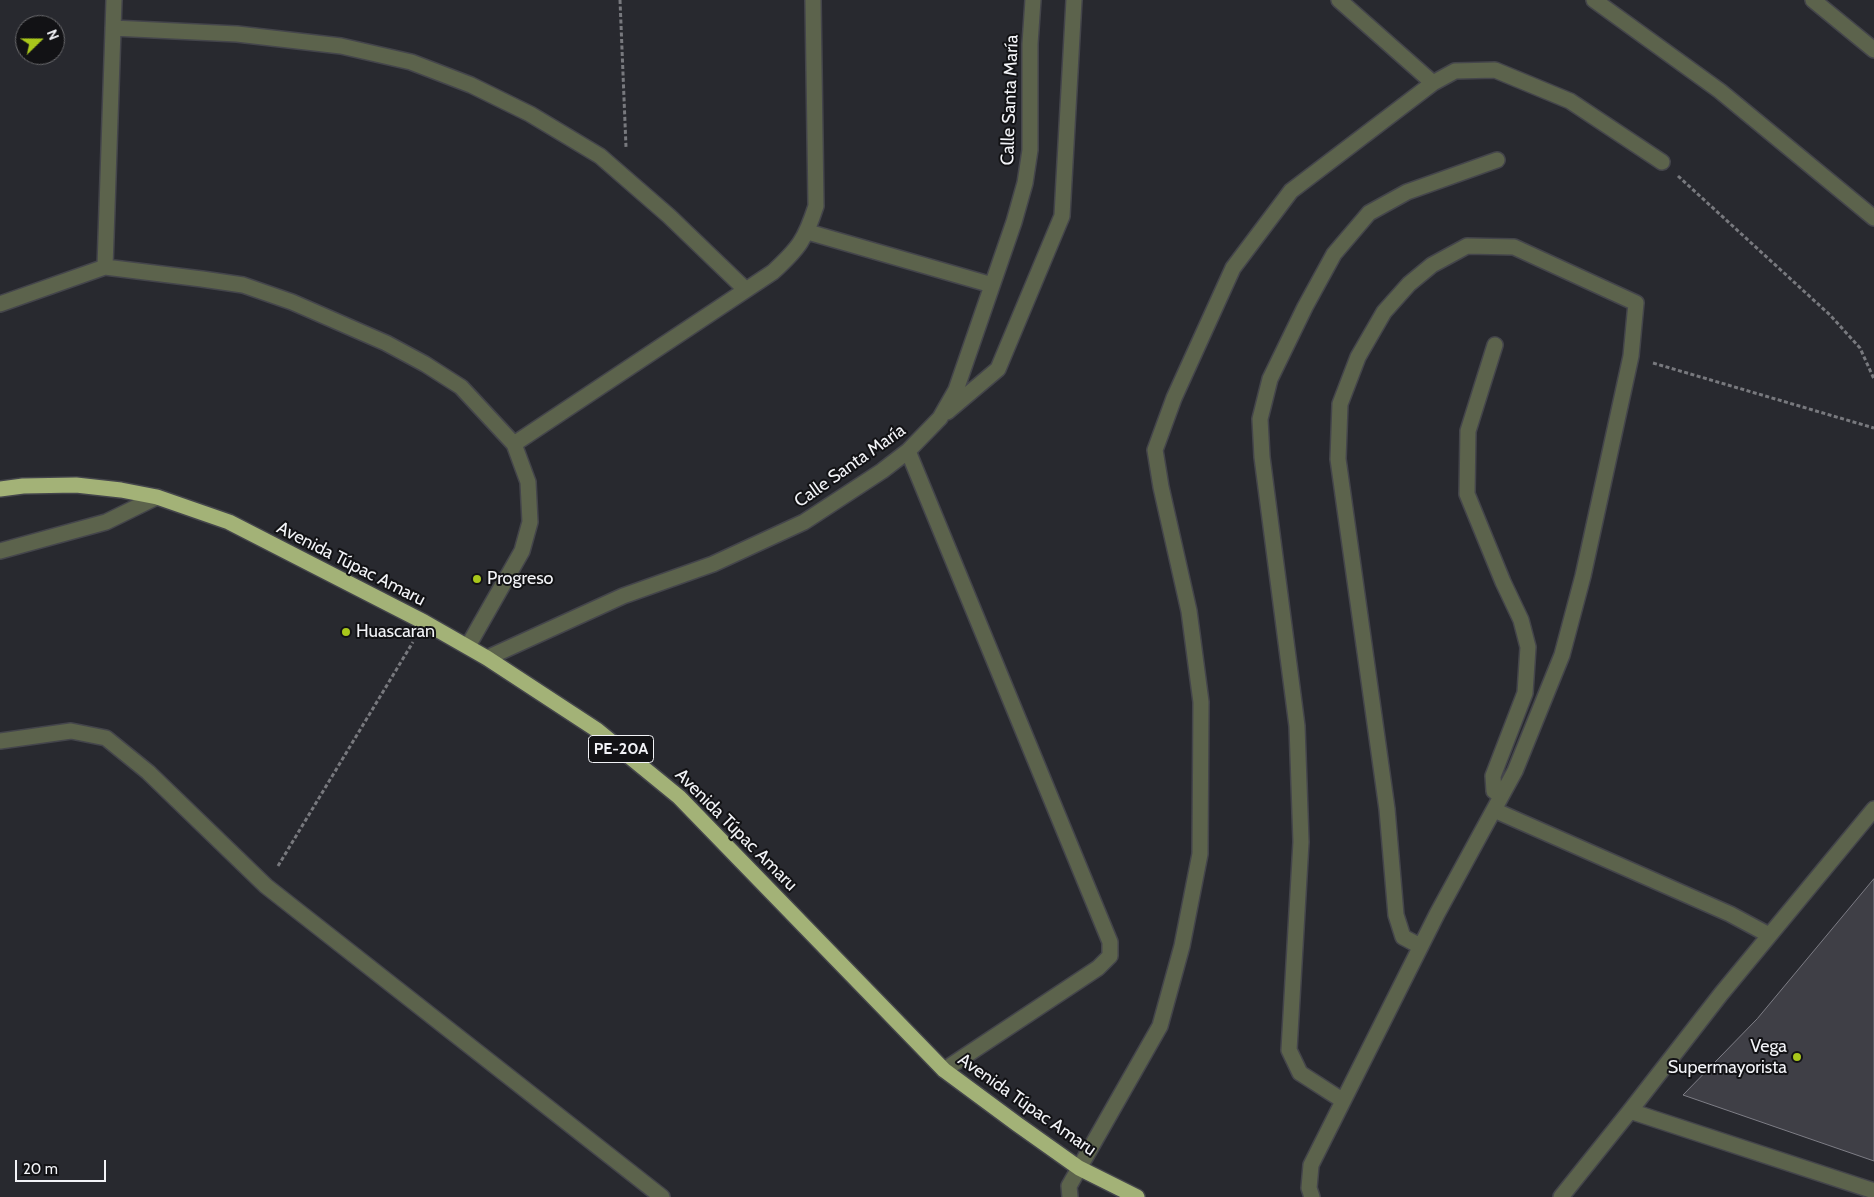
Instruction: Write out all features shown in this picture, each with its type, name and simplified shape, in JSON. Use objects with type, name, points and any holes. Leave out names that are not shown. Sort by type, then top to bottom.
[{"type":"highway","name":"Avenida Túpac Amaru","points":[[0,489],[23,486],[76,485],[121,490],[157,497],[229,522],[468,646],[597,730],[679,797],[944,1070],[1079,1168],[1137,1197]]},
{"type":"street","points":[[105,267],[114,0]]},
{"type":"street","points":[[514,444],[773,272],[795,252],[808,232],[816,206],[813,0]]},
{"type":"street","name":"Calle Santa María","points":[[487,658],[623,596],[713,564],[804,522],[882,471],[908,451],[940,418],[956,390],[1014,222],[1026,174],[1030,150],[1030,44],[1033,0]]},
{"type":"street","points":[[940,418],[998,369],[1062,216],[1074,0]]},
{"type":"street","points":[[1340,0],[1433,83]]},
{"type":"street","points":[[1594,0],[1720,91],[1874,218]]},
{"type":"street","points":[[1813,0],[1874,50]]},
{"type":"street","points":[[113,28],[237,34],[341,46],[411,62],[471,85],[530,114],[600,156],[669,216],[745,290]]},
{"type":"street","points":[[1070,1197],[1068,1186],[1160,1026],[1182,946],[1200,854],[1201,702],[1189,610],[1161,487],[1155,450],[1174,398],[1233,268],[1291,191],[1433,83],[1455,72],[1495,70],[1570,101],[1662,162]]},
{"type":"street","points":[[1342,1100],[1300,1073],[1289,1050],[1301,842],[1297,726],[1262,457],[1260,419],[1270,379],[1305,306],[1334,254],[1369,213],[1407,192],[1497,160]]},
{"type":"street","points":[[808,232],[992,285]]},
{"type":"street","points":[[1312,1197],[1309,1188],[1311,1165],[1420,946],[1515,771],[1562,655],[1583,576],[1630,356],[1636,303],[1514,247],[1467,246],[1432,265],[1409,284],[1384,312],[1358,357],[1340,404],[1338,459],[1387,809],[1396,915],[1403,937],[1420,946]]},
{"type":"street","points":[[0,304],[105,267],[244,286],[292,302],[386,343],[425,364],[461,387],[514,444],[528,482],[530,522],[522,551],[468,646]]},
{"type":"street","points":[[1495,345],[1468,431],[1467,494],[1503,582],[1521,620],[1528,647],[1525,692],[1493,776],[1497,803]]},
{"type":"street","points":[[908,451],[1110,942],[1110,956],[1098,968],[944,1070]]},
{"type":"street","points":[[0,551],[106,522],[157,497]]},
{"type":"street","points":[[0,741],[71,731],[106,738],[148,772],[266,886],[662,1197]]},
{"type":"street","points":[[1497,803],[1730,914],[1769,935]]},
{"type":"street","points":[[1561,1197],[1720,994],[1874,809]]},
{"type":"street","points":[[1630,1111],[1874,1191]]},
{"type":"path","points":[[620,0],[627,180]]},
{"type":"path","points":[[1662,162],[1830,315],[1860,348],[1874,379]]},
{"type":"path","points":[[1630,356],[1874,428]]},
{"type":"path","points":[[266,886],[424,622]]},
{"type":"building","name":"Vega Supermayorista","points":[[1874,879],[1874,1161],[1683,1095],[1757,1019]]},
{"type":"place","name":"Progreso","points":[[477,579]]},
{"type":"place","name":"Huascaran","points":[[346,632]]},
{"type":"place","name":"Vega Supermayorista","points":[[1797,1057]]}]
